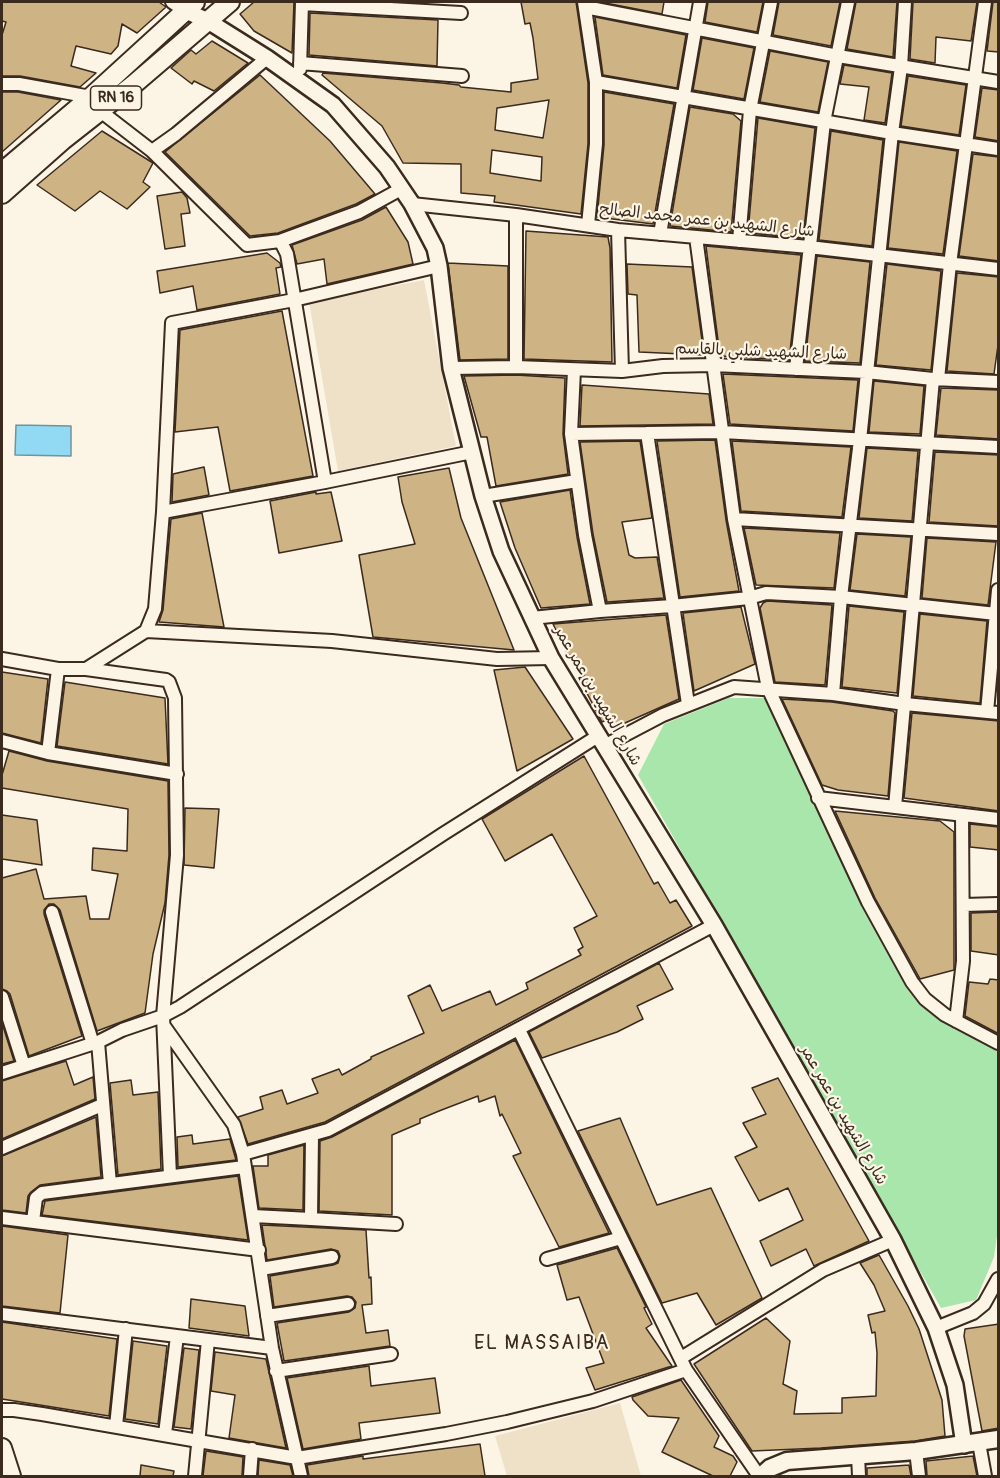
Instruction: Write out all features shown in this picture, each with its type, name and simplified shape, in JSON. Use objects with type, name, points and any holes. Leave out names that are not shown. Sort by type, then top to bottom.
[{"type":"main road","name":"RN 16","points":[[2,172],[95,104],[133,85],[230,2]]},
{"type":"main road","name":"RN 16","points":[[2,194],[95,104],[184,4]]},
{"type":"main road","points":[[760,1476],[770,1468],[788,1461],[916,1451],[999,1439]]},
{"type":"main road","points":[[2,1448],[11,1476]]},
{"type":"street","points":[[660,234],[700,2]]},
{"type":"street","points":[[739,241],[750,110],[771,2]]},
{"type":"street","points":[[796,369],[824,122],[848,2]]},
{"type":"street","points":[[833,694],[841,597],[901,67],[905,2]]},
{"type":"street","points":[[895,807],[926,442],[985,2]]},
{"type":"street","points":[[300,80],[302,3],[460,13]]},
{"type":"street","name":"شارع الشهيد بن عمر عمر","points":[[184,4],[267,57],[333,105],[380,157],[412,204],[435,248],[451,368],[483,496],[501,551],[551,658],[714,925],[893,1240],[936,1328],[972,1444]]},
{"type":"street","points":[[588,225],[596,144],[596,82],[584,4],[838,56],[999,82]]},
{"type":"street","points":[[152,151],[176,134],[267,57]]},
{"type":"street","points":[[300,63],[462,76]]},
{"type":"street","points":[[596,82],[750,110],[999,149]]},
{"type":"street","points":[[2,84],[19,84],[95,104],[152,151],[247,245],[280,241],[359,212],[402,189]]},
{"type":"street","name":"شارع الشهيد بن عمر محمد الصالح","points":[[412,204],[516,215],[618,230],[999,269]]},
{"type":"street","points":[[516,215],[516,367]]},
{"type":"street","points":[[618,230],[622,371]]},
{"type":"street","points":[[696,237],[734,519],[768,688],[874,913],[912,982],[925,999],[956,1021],[999,1043]]},
{"type":"street","points":[[280,241],[287,254],[326,482]]},
{"type":"street","points":[[146,631],[154,609],[163,512],[172,323],[294,300],[439,266]]},
{"type":"street","name":"شارع الشهيد شلبي بالقاسم","points":[[451,368],[516,367],[622,371],[663,366],[713,365],[866,372],[999,382]]},
{"type":"street","points":[[574,370],[571,434],[577,482],[600,611]]},
{"type":"street","points":[[571,434],[722,432],[999,447]]},
{"type":"street","points":[[648,433],[688,704]]},
{"type":"street","points":[[163,512],[472,452]]},
{"type":"street","points":[[483,496],[577,482]]},
{"type":"street","points":[[734,519],[999,534]]},
{"type":"street","points":[[2,1073],[95,1043],[122,1030],[163,1020],[443,834],[601,741],[734,687],[833,694],[905,704],[993,712],[996,614],[999,590]]},
{"type":"street","points":[[532,618],[749,598],[766,593],[841,597],[996,614]]},
{"type":"street","points":[[86,669],[146,631],[332,641],[497,659],[551,658]]},
{"type":"street","points":[[2,659],[58,669],[86,669],[166,680],[175,698],[177,855],[163,1020],[170,1176]]},
{"type":"street","points":[[48,753],[58,669]]},
{"type":"street","points":[[2,741],[48,753],[177,774]]},
{"type":"street","points":[[818,798],[999,819]]},
{"type":"street","points":[[956,1021],[963,961],[962,816]]},
{"type":"street","points":[[964,905],[999,904]]},
{"type":"street","points":[[52,912],[95,1043],[110,1184]]},
{"type":"street","points":[[243,1154],[328,1130],[714,925]]},
{"type":"street","points":[[2,997],[24,1066]]},
{"type":"street","points":[[163,1020],[231,1120],[243,1154],[276,1371],[301,1476]]},
{"type":"street","points":[[519,1030],[684,1364],[760,1476]]},
{"type":"street","points":[[2,1148],[102,1105]]},
{"type":"street","points":[[311,1219],[312,1136]]},
{"type":"street","points":[[33,1221],[36,1198],[42,1193],[244,1167]]},
{"type":"street","points":[[253,1216],[396,1224]]},
{"type":"street","points":[[2,1218],[259,1250]]},
{"type":"street","points":[[547,1259],[621,1238]]},
{"type":"street","points":[[2,1410],[116,1426],[297,1458],[446,1434],[593,1401],[684,1364],[823,1270],[893,1240]]},
{"type":"street","points":[[261,1269],[332,1257]]},
{"type":"street","points":[[936,1328],[973,1313],[984,1304],[999,1279]]},
{"type":"street","points":[[267,1316],[348,1304]]},
{"type":"street","points":[[2,1314],[272,1348]]},
{"type":"street","points":[[116,1426],[126,1329]]},
{"type":"street","points":[[165,1434],[177,1336]]},
{"type":"street","points":[[195,1476],[208,1340]]},
{"type":"street","points":[[276,1371],[391,1354]]},
{"type":"street","points":[[972,1444],[985,1476]]},
{"type":"street","points":[[250,1476],[252,1449]]},
{"type":"street","points":[[916,1451],[919,1476]]},
{"type":"street","points":[[858,1456],[859,1476]]},
{"type":"shaded area","points":[[424,280],[456,446],[338,471],[309,302]]},
{"type":"shaded area","points":[[620,1403],[641,1476],[507,1476],[495,1436]]},
{"type":"green space","points":[[729,698],[766,698],[922,1002],[947,1023],[998,1050],[998,1229],[994,1257],[976,1300],[941,1308],[638,775],[664,724]]},
{"type":"water","points":[[16,425],[71,426],[71,456],[15,455]]},
{"type":"building","points":[[2,2],[159,2],[166,7],[137,33],[122,24],[118,46],[111,54],[76,46],[71,66],[96,73],[80,87],[20,76],[2,76],[2,35],[6,22],[2,21]]},
{"type":"building","points":[[254,2],[294,2],[292,53],[254,31],[240,14]]},
{"type":"building","points":[[521,2],[576,2],[588,83],[588,144],[581,214],[494,202],[495,196],[461,193],[461,164],[403,163],[382,126],[322,75],[323,73],[442,83],[511,92],[511,83],[538,79],[530,23],[525,24]],"holes":[[[549,100],[543,138],[495,130],[497,108]],[[492,150],[542,157],[541,181],[490,173]]]},
{"type":"building","points":[[600,2],[664,2],[662,14]]},
{"type":"building","points":[[708,2],[763,2],[757,32],[705,22]]},
{"type":"building","points":[[779,2],[840,2],[831,46],[773,35]]},
{"type":"building","points":[[856,2],[897,2],[893,57],[847,49]]},
{"type":"building","points":[[913,2],[977,2],[971,41],[936,37],[935,63],[910,59]]},
{"type":"building","points":[[993,2],[999,2],[999,52],[987,51]]},
{"type":"building","points":[[310,13],[438,20],[437,66],[309,55]]},
{"type":"building","points":[[595,17],[686,35],[677,88],[603,75]]},
{"type":"building","points":[[702,38],[754,48],[744,99],[693,90]]},
{"type":"building","points":[[212,41],[248,63],[214,91],[194,81],[192,84],[171,68],[191,50],[196,54]]},
{"type":"building","points":[[770,51],[828,62],[818,112],[760,102]]},
{"type":"building","points":[[844,65],[892,73],[885,123],[864,120],[869,87],[840,84]]},
{"type":"building","points":[[260,75],[330,141],[375,194],[356,204],[278,233],[250,236],[165,152]]},
{"type":"building","points":[[908,76],[966,85],[959,135],[901,126]]},
{"type":"building","points":[[982,88],[999,90],[999,141],[975,137]]},
{"type":"building","points":[[2,92],[18,92],[61,100],[2,152]]},
{"type":"building","points":[[604,92],[674,104],[653,224],[597,217],[604,145]]},
{"type":"building","points":[[690,107],[733,114],[741,121],[731,232],[670,226]]},
{"type":"building","points":[[758,118],[815,128],[803,238],[748,233]]},
{"type":"building","points":[[102,131],[153,163],[143,182],[150,187],[127,209],[100,191],[75,211],[37,185]]},
{"type":"building","points":[[831,131],[883,140],[872,246],[819,240]]},
{"type":"building","points":[[899,142],[957,151],[943,254],[888,248]]},
{"type":"building","points":[[973,154],[999,157],[999,261],[959,256]]},
{"type":"building","points":[[182,192],[187,198],[190,213],[181,214],[185,246],[165,249],[157,196]]},
{"type":"building","points":[[386,207],[408,242],[413,264],[327,284],[324,259],[297,264],[292,245],[362,220]]},
{"type":"building","points":[[526,231],[608,237],[612,362],[524,359]]},
{"type":"building","points":[[706,246],[801,255],[789,360],[720,356]]},
{"type":"building","points":[[267,253],[280,263],[281,267],[276,268],[280,294],[197,310],[193,286],[160,293],[157,271]]},
{"type":"building","points":[[817,256],[870,262],[860,363],[805,361]]},
{"type":"building","points":[[448,263],[508,266],[508,359],[460,360]]},
{"type":"building","points":[[627,264],[692,267],[704,355],[639,352],[637,295],[628,294]]},
{"type":"building","points":[[887,264],[941,271],[931,370],[876,365]]},
{"type":"building","points":[[957,273],[999,277],[999,338],[994,374],[947,371]]},
{"type":"building","points":[[282,311],[313,476],[230,491],[218,427],[175,432],[180,330]]},
{"type":"building","points":[[723,374],[858,380],[853,431],[730,424]]},
{"type":"building","points":[[516,375],[565,378],[563,434],[568,474],[496,486],[487,437],[481,437],[464,376]]},
{"type":"building","points":[[874,381],[924,386],[920,434],[869,432]]},
{"type":"building","points":[[582,385],[709,394],[713,424],[580,426]]},
{"type":"building","points":[[941,388],[999,390],[999,439],[936,435]]},
{"type":"building","points":[[715,440],[739,591],[680,597],[657,441]]},
{"type":"building","points":[[640,441],[652,518],[622,522],[629,555],[635,558],[657,557],[664,598],[607,602],[593,534],[580,442]]},
{"type":"building","points":[[732,441],[851,447],[842,517],[741,511]]},
{"type":"building","points":[[867,448],[918,451],[912,521],[859,518]]},
{"type":"building","points":[[935,452],[999,455],[998,526],[929,522]]},
{"type":"building","points":[[204,467],[209,495],[172,502],[173,474]]},
{"type":"building","points":[[449,468],[461,518],[514,650],[373,637],[359,555],[415,544],[402,502],[398,477]]},
{"type":"building","points":[[570,490],[590,604],[541,608],[515,548],[500,502]]},
{"type":"building","points":[[316,492],[316,494],[331,492],[342,541],[279,553],[270,501]]},
{"type":"building","points":[[202,513],[224,627],[159,622],[163,610],[171,519]]},
{"type":"building","points":[[744,528],[840,533],[834,588],[756,585]]},
{"type":"building","points":[[857,534],[911,537],[905,596],[850,590]]},
{"type":"building","points":[[927,538],[996,542],[988,605],[922,598]]},
{"type":"building","points":[[767,601],[832,605],[825,685],[775,682],[760,608]]},
{"type":"building","points":[[849,606],[904,612],[897,693],[842,687]]},
{"type":"building","points":[[741,607],[755,664],[694,691],[683,613]]},
{"type":"building","points":[[920,614],[987,621],[980,703],[913,696]]},
{"type":"building","points":[[666,615],[679,699],[616,727],[610,718],[602,722],[579,678],[584,676],[576,657],[568,655],[553,624]]},
{"type":"building","points":[[525,667],[573,739],[517,771],[494,670]]},
{"type":"building","points":[[2,672],[48,679],[41,743],[2,733]]},
{"type":"building","points":[[65,682],[165,698],[168,764],[57,746]]},
{"type":"building","points":[[782,699],[832,702],[893,711],[895,713],[888,796],[838,790],[822,785]]},
{"type":"building","points":[[912,713],[999,721],[999,811],[904,798]]},
{"type":"building","points":[[9,751],[47,761],[168,781],[169,855],[165,903],[153,954],[145,1013],[97,1031],[60,910],[54,904],[49,904],[44,914],[82,1036],[29,1056],[10,994],[2,989],[2,878],[36,869],[44,899],[86,896],[90,919],[109,919],[118,874],[92,870],[93,848],[127,851],[128,809],[2,788],[2,775]]},
{"type":"building","points":[[584,756],[654,884],[658,882],[670,903],[676,900],[692,926],[325,1122],[248,1144],[238,1117],[263,1109],[260,1097],[282,1090],[287,1104],[318,1093],[312,1079],[339,1069],[342,1075],[371,1057],[424,1033],[408,996],[430,985],[442,1011],[490,991],[496,1005],[528,989],[526,983],[581,955],[578,950],[583,947],[574,928],[597,916],[552,834],[505,861],[482,819]]},
{"type":"building","points":[[185,808],[219,809],[214,868],[184,865]]},
{"type":"building","points":[[835,811],[940,821],[954,832],[954,970],[920,979],[875,898]]},
{"type":"building","points":[[2,815],[37,820],[42,865],[2,859]]},
{"type":"building","points":[[970,824],[999,827],[999,850],[970,847]]},
{"type":"building","points":[[999,912],[999,955],[971,951],[971,913]]},
{"type":"building","points":[[659,963],[673,989],[637,1006],[643,1019],[617,1032],[542,1058],[529,1032]]},
{"type":"building","points":[[990,979],[999,980],[999,1034],[965,1016],[969,982],[988,984]]},
{"type":"building","points":[[2,1023],[14,1061],[2,1064]]},
{"type":"building","points":[[515,1040],[609,1233],[559,1247],[513,1156],[521,1153],[502,1114],[500,1116],[495,1096],[479,1102],[478,1096],[420,1119],[420,1123],[392,1135],[392,1215],[319,1211],[320,1141],[332,1137]]},
{"type":"building","points":[[66,1061],[74,1085],[93,1077],[95,1099],[2,1139],[2,1081]]},
{"type":"building","points":[[778,1078],[869,1241],[814,1266],[806,1249],[771,1266],[760,1241],[803,1220],[788,1188],[759,1201],[735,1157],[757,1147],[743,1123],[766,1114],[752,1088]]},
{"type":"building","points":[[131,1080],[133,1095],[158,1092],[161,1169],[118,1175],[110,1083]]},
{"type":"building","points":[[96,1117],[101,1177],[40,1185],[28,1196],[26,1213],[2,1210],[2,1156]]},
{"type":"building","points":[[620,1118],[657,1205],[711,1188],[762,1298],[716,1325],[697,1293],[662,1303],[578,1131]]},
{"type":"building","points":[[192,1135],[193,1144],[230,1139],[236,1160],[178,1167],[177,1137]]},
{"type":"building","points":[[304,1145],[303,1210],[259,1208],[253,1166],[268,1166],[268,1155]]},
{"type":"building","points":[[238,1176],[248,1240],[42,1215],[45,1201]]},
{"type":"building","points":[[262,1225],[366,1230],[372,1304],[362,1305],[366,1333],[388,1330],[390,1346],[284,1361],[277,1323],[349,1312],[355,1308],[356,1302],[352,1297],[347,1296],[274,1307],[270,1276],[333,1265],[338,1263],[340,1256],[338,1251],[331,1249],[267,1260]]},
{"type":"building","points":[[2,1226],[68,1235],[60,1313],[2,1306]]},
{"type":"building","points":[[617,1248],[646,1307],[644,1308],[652,1324],[646,1328],[672,1366],[595,1390],[586,1368],[604,1363],[579,1297],[567,1300],[557,1265]]},
{"type":"building","points":[[879,1255],[919,1329],[942,1400],[945,1436],[915,1441],[752,1451],[694,1364],[766,1318],[790,1341],[783,1384],[797,1391],[794,1414],[842,1413],[842,1398],[876,1396],[875,1332],[872,1333],[868,1315],[885,1311],[874,1285],[860,1263]]},
{"type":"building","points":[[191,1299],[245,1306],[249,1336],[189,1328]]},
{"type":"building","points":[[2,1322],[117,1339],[109,1416],[2,1399]]},
{"type":"building","points":[[999,1324],[999,1428],[982,1431],[964,1336],[965,1329]]},
{"type":"building","points":[[133,1341],[167,1346],[158,1424],[125,1419]]},
{"type":"building","points":[[184,1348],[199,1350],[191,1429],[174,1427]]},
{"type":"building","points":[[215,1352],[266,1359],[286,1448],[229,1438],[235,1395],[211,1391]]},
{"type":"building","points":[[369,1366],[371,1386],[435,1378],[440,1413],[359,1423],[361,1439],[303,1449],[287,1378]]},
{"type":"building","points":[[681,1380],[719,1436],[714,1447],[733,1456],[737,1462],[730,1476],[713,1476],[662,1452],[679,1418],[648,1416],[633,1400],[632,1397]]},
{"type":"building","points":[[480,1444],[485,1476],[309,1476],[307,1465],[363,1456],[363,1459]]},
{"type":"building","points":[[206,1451],[243,1457],[242,1476],[203,1476]]},
{"type":"building","points":[[973,1456],[977,1476],[927,1476],[926,1461]]},
{"type":"building","points":[[259,1460],[290,1465],[293,1476],[258,1476]]},
{"type":"building","points":[[141,1465],[174,1471],[173,1476],[140,1476]]},
{"type":"building","points":[[909,1465],[911,1476],[867,1476],[867,1468]]},
{"type":"district","name":"EL MASSAIBA","points":[[542,1344]]}]
